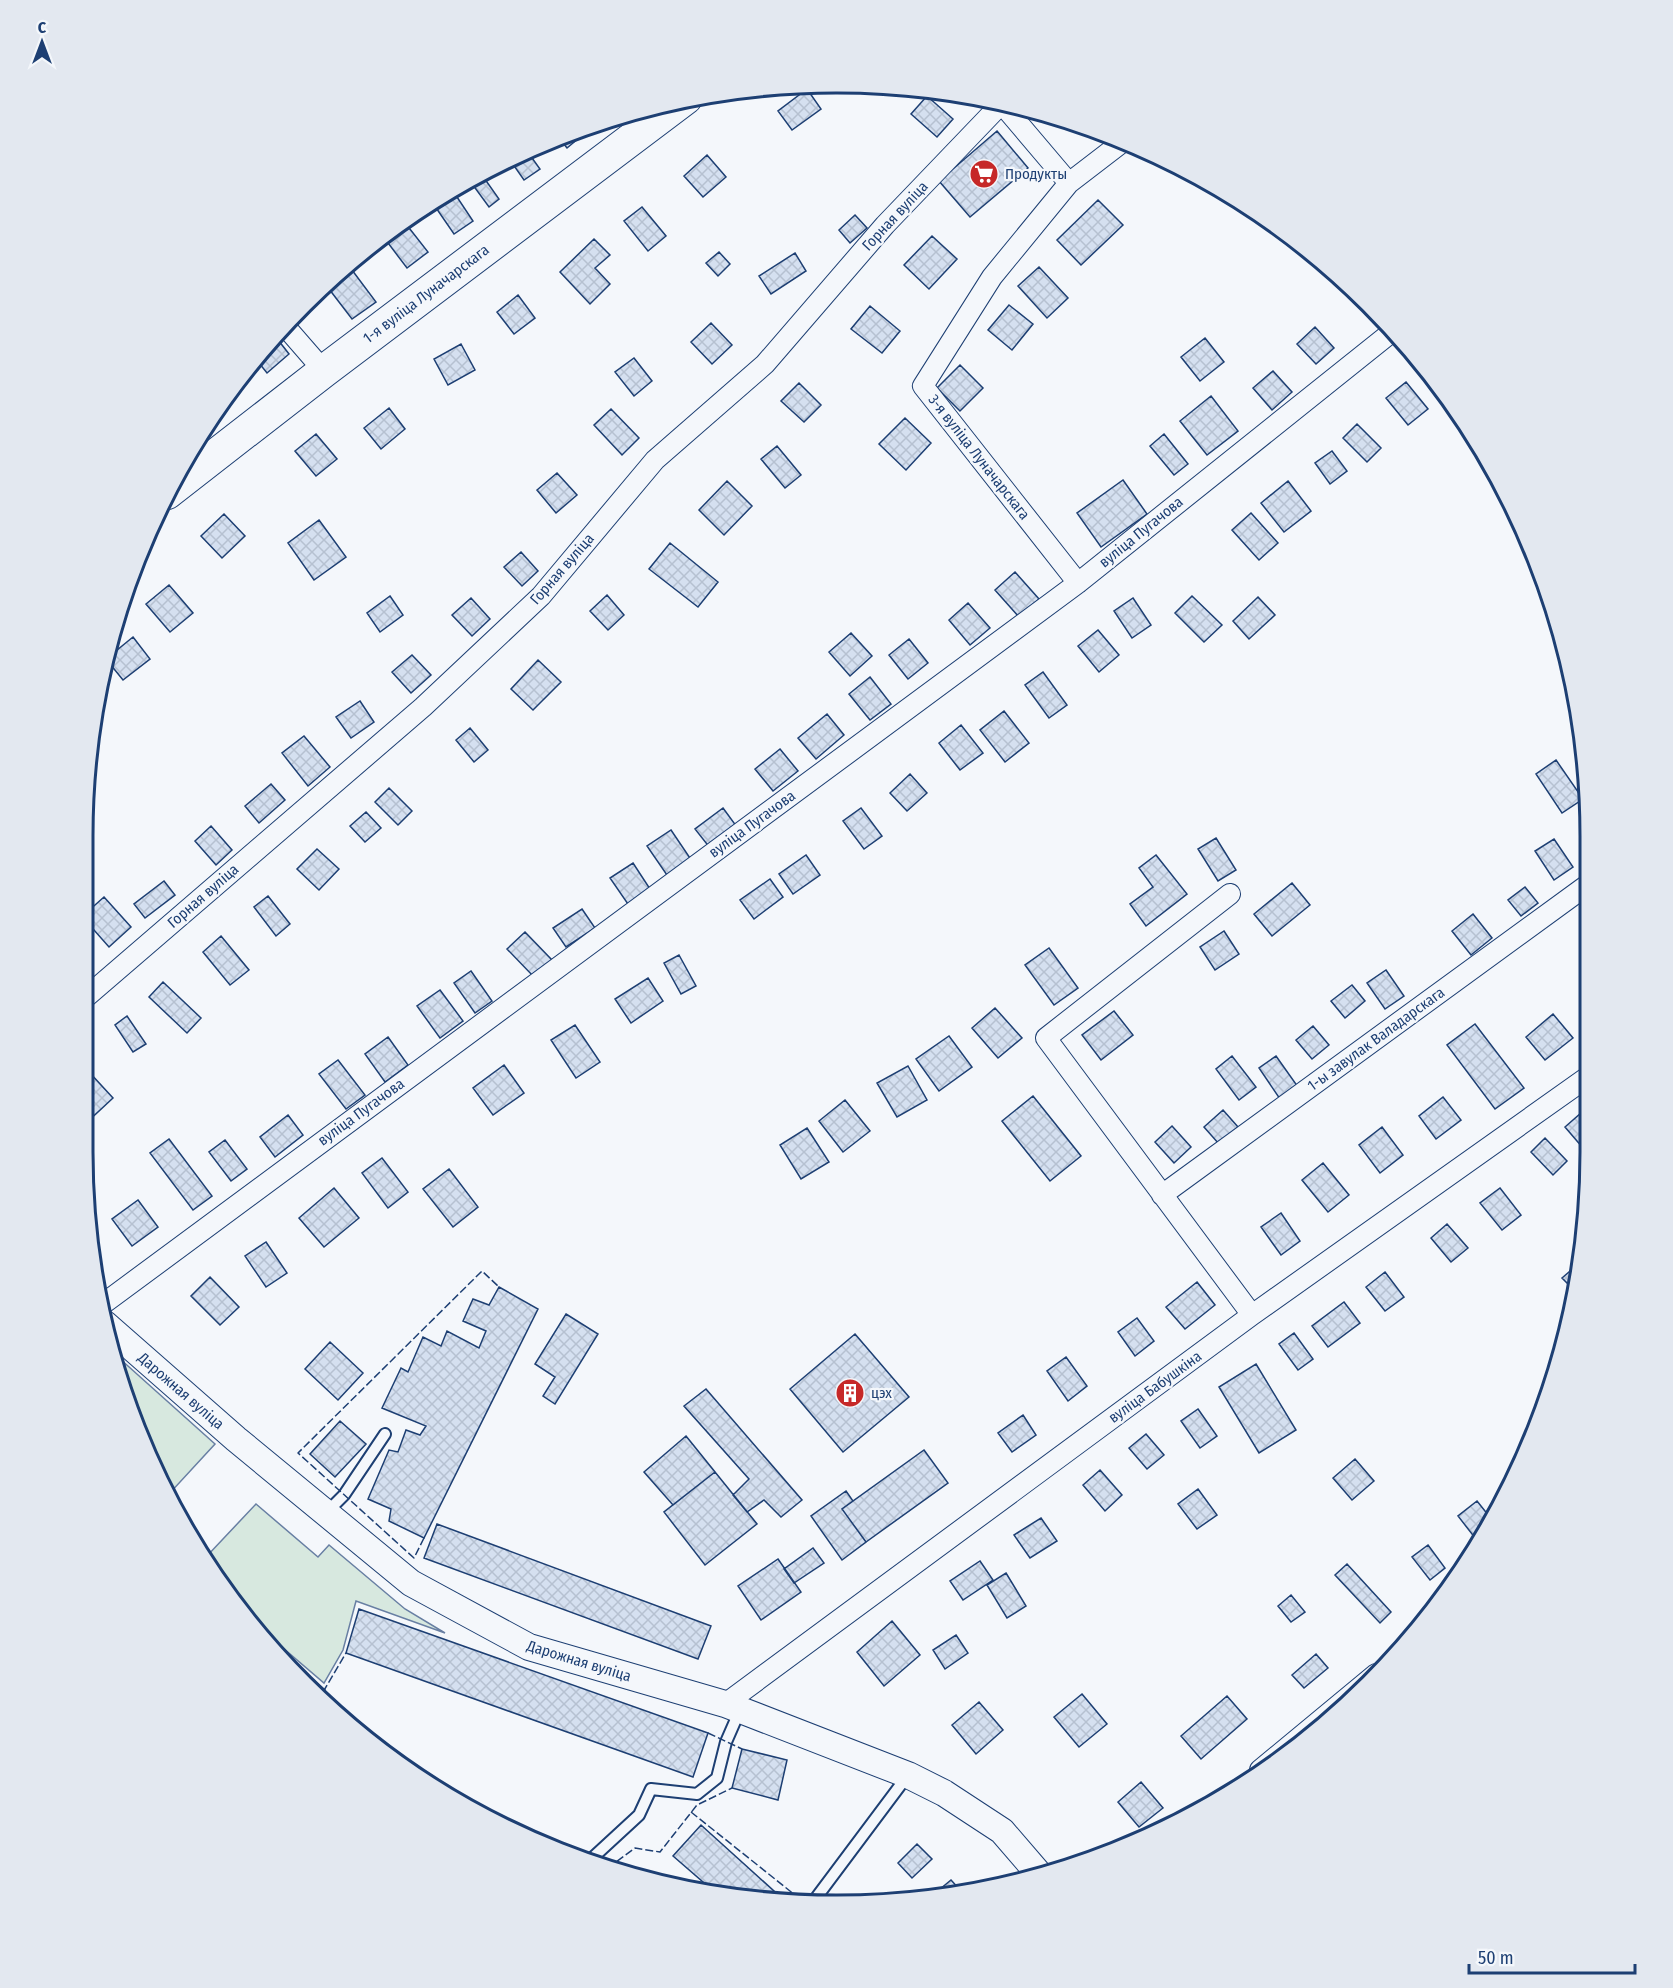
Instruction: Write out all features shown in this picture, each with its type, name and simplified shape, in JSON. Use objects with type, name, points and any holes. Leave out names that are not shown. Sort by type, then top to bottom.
[{"type":"main road","name":"1-я вуліца Луначарскага","points":[[186,478],[324,371],[668,112]]},
{"type":"street","name":"Горная вуліца","points":[[93,991],[423,707],[541,596],[655,460],[765,364],[885,225],[995,110]]},
{"type":"street","points":[[1011,114],[1070,183]]},
{"type":"street","name":"3-я вуліца Луначарскага","points":[[1078,583],[923,386],[992,277],[1070,183],[1115,148]]},
{"type":"street","points":[[291,333],[324,371]]},
{"type":"street","name":"вуліца Пугачова","points":[[108,1300],[1078,583],[1386,337]]},
{"type":"street","name":"1-ы завулак Валадарскага","points":[[1162,1195],[1580,890]]},
{"type":"street","points":[[1230,894],[1046,1038],[1252,1315]]},
{"type":"street","name":"вуліца Бабушкіна","points":[[733,1707],[1252,1315],[1580,1082]]},
{"type":"street","name":"Дарожная вуліца","points":[[115,1333],[236,1439],[411,1583],[529,1647],[733,1707],[908,1775],[944,1793],[1002,1831],[1034,1868]]},
{"type":"lane","points":[[326,1513],[344,1495],[385,1434]]},
{"type":"lane","points":[[596,1855],[639,1815],[651,1789],[697,1794],[717,1778],[733,1707]]},
{"type":"lane","points":[[819,1894],[908,1775]]},
{"type":"shaded area","points":[[123,1362],[215,1444],[174,1488],[150,1436]]},
{"type":"shaded area","points":[[256,1504],[318,1557],[329,1545],[405,1609],[445,1633],[356,1601],[343,1650],[324,1683],[278,1642],[247,1604],[210,1552]]},
{"type":"building","points":[[811,94],[821,109],[792,130],[778,111],[800,95]]},
{"type":"building","points":[[925,98],[930,99],[953,119],[937,137],[911,114]]},
{"type":"building","name":"Продукты","points":[[997,131],[1028,168],[970,217],[939,181]]},
{"type":"building","points":[[707,155],[726,177],[703,197],[684,176]]},
{"type":"building","points":[[533,159],[540,169],[524,180],[515,167]]},
{"type":"building","points":[[487,181],[499,199],[489,207],[475,188]]},
{"type":"building","points":[[457,198],[473,221],[454,234],[437,210]]},
{"type":"building","points":[[1098,200],[1123,225],[1081,265],[1057,240]]},
{"type":"building","points":[[642,207],[666,236],[648,251],[624,221]]},
{"type":"building","points":[[855,215],[867,228],[850,243],[839,230]]},
{"type":"building","points":[[409,228],[428,252],[407,268],[389,244]]},
{"type":"building","points":[[932,236],[957,259],[929,289],[904,265]]},
{"type":"building","points":[[594,239],[610,255],[595,268],[610,284],[590,304],[560,272]]},
{"type":"building","points":[[719,252],[730,264],[718,276],[706,263]]},
{"type":"building","points":[[795,253],[806,271],[771,294],[759,276]]},
{"type":"building","points":[[1039,267],[1068,298],[1047,318],[1018,286]]},
{"type":"building","points":[[353,272],[376,302],[352,319],[331,292]]},
{"type":"building","points":[[518,295],[535,318],[514,334],[497,312]]},
{"type":"building","points":[[1009,305],[1033,324],[1012,350],[988,330]]},
{"type":"building","points":[[870,306],[900,331],[882,353],[851,329]]},
{"type":"building","points":[[711,323],[732,345],[712,364],[691,342]]},
{"type":"building","points":[[1315,327],[1334,348],[1316,364],[1297,344]]},
{"type":"building","points":[[1205,338],[1224,362],[1200,381],[1181,357]]},
{"type":"building","points":[[281,343],[289,354],[267,373],[262,366]]},
{"type":"building","points":[[461,344],[475,370],[448,385],[434,359]]},
{"type":"building","points":[[634,358],[652,381],[634,396],[615,372]]},
{"type":"building","points":[[960,365],[983,388],[960,411],[937,388]]},
{"type":"building","points":[[1273,371],[1292,392],[1272,410],[1253,388]]},
{"type":"building","points":[[1406,382],[1428,409],[1408,425],[1386,398]]},
{"type":"building","points":[[799,383],[821,405],[804,422],[781,401]]},
{"type":"building","points":[[1211,396],[1238,431],[1207,455],[1180,421]]},
{"type":"building","points":[[389,408],[405,429],[381,449],[364,428]]},
{"type":"building","points":[[611,409],[639,438],[622,455],[594,425]]},
{"type":"building","points":[[905,418],[931,443],[906,470],[879,444]]},
{"type":"building","points":[[1357,424],[1381,448],[1367,462],[1343,438]]},
{"type":"building","points":[[316,434],[337,459],[316,476],[295,451]]},
{"type":"building","points":[[1164,434],[1188,464],[1174,475],[1150,446]]},
{"type":"building","points":[[777,446],[801,475],[785,488],[761,459]]},
{"type":"building","points":[[1332,451],[1347,471],[1330,484],[1315,463]]},
{"type":"building","points":[[557,473],[577,495],[556,513],[537,490]]},
{"type":"building","points":[[1123,480],[1147,514],[1101,547],[1077,513]]},
{"type":"building","points":[[727,481],[752,506],[724,535],[699,510]]},
{"type":"building","points":[[1288,481],[1311,511],[1284,532],[1261,503]]},
{"type":"building","points":[[1251,513],[1278,543],[1259,560],[1232,530]]},
{"type":"building","points":[[224,514],[245,536],[222,558],[201,536]]},
{"type":"building","points":[[319,520],[346,557],[314,580],[288,543]]},
{"type":"building","points":[[670,543],[718,582],[698,607],[649,569]]},
{"type":"building","points":[[521,552],[538,571],[522,586],[504,567]]},
{"type":"building","points":[[1015,572],[1039,599],[1019,617],[995,590]]},
{"type":"building","points":[[169,585],[193,613],[170,632],[146,604]]},
{"type":"building","points":[[607,595],[624,615],[608,630],[590,611]]},
{"type":"building","points":[[390,596],[403,615],[380,632],[367,613]]},
{"type":"building","points":[[1192,596],[1222,625],[1204,642],[1175,613]]},
{"type":"building","points":[[1258,597],[1275,615],[1249,639],[1233,621]]},
{"type":"building","points":[[471,598],[490,619],[472,636],[452,615]]},
{"type":"building","points":[[1133,598],[1151,625],[1132,638],[1114,611]]},
{"type":"building","points":[[968,603],[990,628],[970,645],[949,620]]},
{"type":"building","points":[[1098,630],[1119,655],[1099,672],[1078,646]]},
{"type":"building","points":[[851,633],[872,656],[850,676],[829,652]]},
{"type":"building","points":[[133,637],[150,659],[123,680],[113,667],[116,650]]},
{"type":"building","points":[[909,639],[928,663],[908,679],[889,655]]},
{"type":"building","points":[[412,655],[431,675],[411,693],[392,672]]},
{"type":"building","points":[[538,660],[561,682],[533,710],[511,689]]},
{"type":"building","points":[[1043,672],[1067,705],[1049,718],[1025,685]]},
{"type":"building","points":[[870,677],[891,704],[870,720],[849,694]]},
{"type":"building","points":[[360,701],[374,722],[351,738],[336,717]]},
{"type":"building","points":[[1004,711],[1029,743],[1005,762],[980,730]]},
{"type":"building","points":[[827,714],[844,735],[816,759],[798,738]]},
{"type":"building","points":[[961,725],[983,753],[960,770],[939,743]]},
{"type":"building","points":[[470,728],[488,750],[474,762],[456,740]]},
{"type":"building","points":[[304,736],[330,767],[308,786],[282,753]]},
{"type":"building","points":[[780,749],[798,771],[773,791],[755,769]]},
{"type":"building","points":[[1556,760],[1578,792],[1579,802],[1562,813],[1536,774]]},
{"type":"building","points":[[910,774],[927,793],[907,811],[890,793]]},
{"type":"building","points":[[271,784],[285,800],[259,823],[245,806]]},
{"type":"building","points":[[389,788],[412,811],[398,825],[375,802]]},
{"type":"building","points":[[723,808],[737,827],[710,848],[695,829]]},
{"type":"building","points":[[861,808],[882,836],[864,849],[843,821]]},
{"type":"building","points":[[366,812],[381,828],[365,842],[350,826]]},
{"type":"building","points":[[211,826],[232,850],[216,865],[195,841]]},
{"type":"building","points":[[671,830],[692,861],[669,878],[647,846]]},
{"type":"building","points":[[1216,838],[1236,870],[1218,881],[1198,849]]},
{"type":"building","points":[[1554,839],[1573,867],[1554,880],[1535,851]]},
{"type":"building","points":[[317,849],[339,869],[319,890],[297,869]]},
{"type":"building","points":[[806,855],[820,875],[793,894],[779,874]]},
{"type":"building","points":[[1156,855],[1187,894],[1146,926],[1130,904],[1153,887],[1139,868]]},
{"type":"building","points":[[633,863],[652,892],[630,907],[610,878]]},
{"type":"building","points":[[770,879],[783,897],[754,919],[740,900]]},
{"type":"building","points":[[164,881],[175,895],[145,918],[134,904]]},
{"type":"building","points":[[1292,883],[1310,905],[1272,936],[1254,914]]},
{"type":"building","points":[[1525,887],[1538,903],[1521,916],[1508,900]]},
{"type":"building","points":[[268,896],[290,924],[276,936],[254,907]]},
{"type":"building","points":[[104,897],[131,927],[109,947],[93,929],[93,907]]},
{"type":"building","points":[[582,909],[595,928],[566,947],[553,928]]},
{"type":"building","points":[[1473,914],[1492,938],[1471,955],[1452,931]]},
{"type":"building","points":[[1224,931],[1239,954],[1215,970],[1200,947]]},
{"type":"building","points":[[525,932],[552,960],[534,977],[507,949]]},
{"type":"building","points":[[221,936],[249,970],[230,985],[203,952]]},
{"type":"building","points":[[1049,948],[1078,988],[1054,1005],[1025,965]]},
{"type":"building","points":[[679,955],[696,986],[681,994],[664,963]]},
{"type":"building","points":[[1386,970],[1404,996],[1385,1009],[1367,983]]},
{"type":"building","points":[[471,971],[492,1001],[475,1013],[454,983]]},
{"type":"building","points":[[648,978],[663,1001],[631,1023],[615,999]]},
{"type":"building","points":[[163,982],[201,1018],[187,1033],[149,997]]},
{"type":"building","points":[[1352,985],[1365,1001],[1345,1018],[1331,1001]]},
{"type":"building","points":[[440,990],[463,1021],[440,1038],[417,1006]]},
{"type":"building","points":[[995,1008],[1022,1038],[998,1058],[972,1028]]},
{"type":"building","points":[[1114,1011],[1133,1035],[1101,1060],[1082,1035]]},
{"type":"building","points":[[1553,1014],[1573,1038],[1545,1060],[1526,1037]]},
{"type":"building","points":[[127,1016],[146,1044],[133,1052],[115,1025]]},
{"type":"building","points":[[1475,1024],[1524,1088],[1495,1109],[1447,1045]]},
{"type":"building","points":[[575,1025],[600,1062],[576,1078],[551,1040]]},
{"type":"building","points":[[1313,1026],[1329,1045],[1312,1059],[1296,1040]]},
{"type":"building","points":[[949,1036],[972,1067],[939,1091],[916,1059]]},
{"type":"building","points":[[388,1037],[408,1065],[385,1082],[365,1054]]},
{"type":"building","points":[[1232,1056],[1256,1087],[1239,1100],[1216,1069]]},
{"type":"building","points":[[1276,1056],[1298,1087],[1280,1099],[1259,1068]]},
{"type":"building","points":[[338,1060],[365,1095],[346,1109],[319,1074]]},
{"type":"building","points":[[504,1065],[524,1093],[493,1115],[473,1088]]},
{"type":"building","points":[[908,1066],[927,1100],[897,1117],[877,1083]]},
{"type":"building","points":[[93,1076],[113,1098],[93,1117]]},
{"type":"building","points":[[1033,1096],[1081,1156],[1050,1181],[1002,1121]]},
{"type":"building","points":[[1443,1097],[1461,1120],[1436,1139],[1419,1116]]},
{"type":"building","points":[[845,1100],[870,1131],[843,1152],[819,1121]]},
{"type":"building","points":[[1223,1110],[1238,1127],[1219,1144],[1204,1127]]},
{"type":"building","points":[[1580,1114],[1580,1144],[1565,1127]]},
{"type":"building","points":[[288,1115],[303,1135],[275,1157],[260,1137]]},
{"type":"building","points":[[1172,1126],[1191,1147],[1174,1163],[1155,1142]]},
{"type":"building","points":[[1382,1127],[1403,1155],[1380,1173],[1359,1145]]},
{"type":"building","points":[[807,1128],[829,1162],[801,1179],[780,1145]]},
{"type":"building","points":[[1545,1138],[1567,1161],[1553,1175],[1531,1152]]},
{"type":"building","points":[[169,1139],[212,1196],[193,1210],[150,1153]]},
{"type":"building","points":[[225,1140],[247,1169],[231,1181],[209,1152]]},
{"type":"building","points":[[382,1158],[408,1192],[388,1208],[362,1173]]},
{"type":"building","points":[[1323,1163],[1349,1195],[1328,1212],[1302,1180]]},
{"type":"building","points":[[449,1169],[478,1207],[453,1227],[423,1189]]},
{"type":"building","points":[[334,1188],[359,1218],[324,1247],[299,1218]]},
{"type":"building","points":[[1500,1188],[1521,1215],[1502,1230],[1480,1203]]},
{"type":"building","points":[[138,1200],[158,1227],[132,1246],[112,1219]]},
{"type":"building","points":[[1281,1213],[1300,1241],[1281,1255],[1261,1227]]},
{"type":"building","points":[[1447,1224],[1468,1248],[1451,1262],[1431,1238]]},
{"type":"building","points":[[266,1242],[287,1273],[266,1287],[245,1256]]},
{"type":"building","points":[[1570,1271],[1568,1284],[1562,1278]]},
{"type":"building","points":[[1385,1272],[1404,1297],[1385,1311],[1366,1287]]},
{"type":"building","points":[[210,1277],[239,1307],[220,1325],[191,1296]]},
{"type":"building","points":[[1197,1282],[1215,1305],[1185,1329],[1166,1307]]},
{"type":"building","points":[[499,1287],[538,1309],[424,1538],[389,1521],[391,1509],[368,1499],[389,1450],[398,1452],[406,1430],[420,1435],[426,1426],[382,1408],[401,1368],[408,1372],[423,1337],[441,1346],[447,1331],[479,1348],[486,1331],[463,1321],[473,1299],[489,1305]]},
{"type":"building","points":[[1344,1302],[1360,1323],[1328,1347],[1312,1326]]},
{"type":"building","points":[[566,1314],[598,1334],[555,1404],[543,1396],[555,1377],[535,1364]]},
{"type":"building","points":[[1137,1318],[1154,1341],[1135,1356],[1118,1332]]},
{"type":"building","points":[[1294,1333],[1313,1359],[1298,1370],[1279,1344]]},
{"type":"building","name":"цэх","points":[[855,1334],[909,1397],[843,1452],[790,1389]]},
{"type":"building","points":[[330,1342],[363,1373],[338,1400],[305,1369]]},
{"type":"building","points":[[1066,1357],[1087,1386],[1068,1401],[1047,1371]]},
{"type":"building","points":[[1256,1364],[1296,1430],[1259,1453],[1219,1387]]},
{"type":"building","points":[[706,1389],[802,1500],[781,1517],[764,1500],[747,1512],[733,1495],[749,1479],[684,1406]]},
{"type":"building","points":[[1198,1409],[1217,1436],[1200,1448],[1181,1421]]},
{"type":"building","points":[[1023,1415],[1036,1435],[1012,1452],[998,1433]]},
{"type":"building","points":[[340,1421],[366,1444],[335,1477],[310,1454]]},
{"type":"building","points":[[1146,1434],[1164,1455],[1147,1469],[1129,1448]]},
{"type":"building","points":[[686,1436],[715,1472],[673,1505],[644,1472]]},
{"type":"building","points":[[924,1450],[948,1483],[866,1542],[842,1509]]},
{"type":"building","points":[[1355,1459],[1374,1481],[1352,1500],[1333,1478]]},
{"type":"building","points":[[1100,1470],[1122,1495],[1105,1511],[1083,1485]]},
{"type":"building","points":[[715,1472],[757,1524],[705,1565],[664,1512]]},
{"type":"building","points":[[1198,1489],[1217,1515],[1197,1529],[1178,1504]]},
{"type":"building","points":[[846,1491],[853,1501],[842,1509],[866,1542],[842,1560],[811,1516]]},
{"type":"building","points":[[1477,1501],[1486,1512],[1473,1535],[1458,1516]]},
{"type":"building","points":[[1041,1518],[1057,1541],[1030,1558],[1014,1535]]},
{"type":"building","points":[[437,1524],[711,1626],[698,1659],[424,1558]]},
{"type":"building","points":[[1428,1545],[1445,1568],[1430,1580],[1412,1557]]},
{"type":"building","points":[[813,1548],[824,1563],[794,1583],[784,1569]]},
{"type":"building","points":[[778,1559],[801,1592],[761,1620],[738,1586]]},
{"type":"building","points":[[980,1561],[993,1580],[963,1600],[950,1581]]},
{"type":"building","points":[[1347,1564],[1391,1612],[1380,1623],[1335,1575]]},
{"type":"building","points":[[1006,1573],[1026,1606],[1007,1618],[987,1585]]},
{"type":"building","points":[[1291,1595],[1305,1612],[1291,1622],[1278,1606]]},
{"type":"building","points":[[359,1609],[708,1733],[693,1777],[346,1653]]},
{"type":"building","points":[[892,1621],[920,1655],[884,1686],[857,1652]]},
{"type":"building","points":[[956,1635],[968,1653],[945,1669],[933,1650]]},
{"type":"building","points":[[1316,1654],[1328,1668],[1304,1688],[1292,1675]]},
{"type":"building","points":[[1082,1694],[1107,1724],[1079,1747],[1054,1717]]},
{"type":"building","points":[[1227,1696],[1247,1719],[1201,1759],[1181,1736]]},
{"type":"building","points":[[979,1702],[1003,1730],[976,1754],[952,1725]]},
{"type":"building","points":[[742,1749],[787,1760],[778,1800],[732,1788]]},
{"type":"building","points":[[1141,1782],[1163,1808],[1139,1827],[1118,1802]]},
{"type":"building","points":[[701,1825],[775,1892],[705,1883],[673,1856]]},
{"type":"building","points":[[917,1844],[932,1859],[912,1878],[898,1863]]},
{"type":"building","points":[[951,1880],[956,1885],[942,1888]]},
{"type":"fence","points":[[424,1538],[414,1558],[298,1453],[482,1271],[499,1287]]},
{"type":"fence","points":[[324,1690],[346,1653]]},
{"type":"fence","points":[[708,1733],[742,1749]]},
{"type":"fence","points":[[617,1862],[635,1848],[660,1852],[697,1805],[732,1788]]},
{"type":"fence","points":[[691,1812],[793,1893]]},
{"type":"place","name":"Продукты","points":[[984,174]]},
{"type":"place","name":"цэх","points":[[850,1393]]}]
